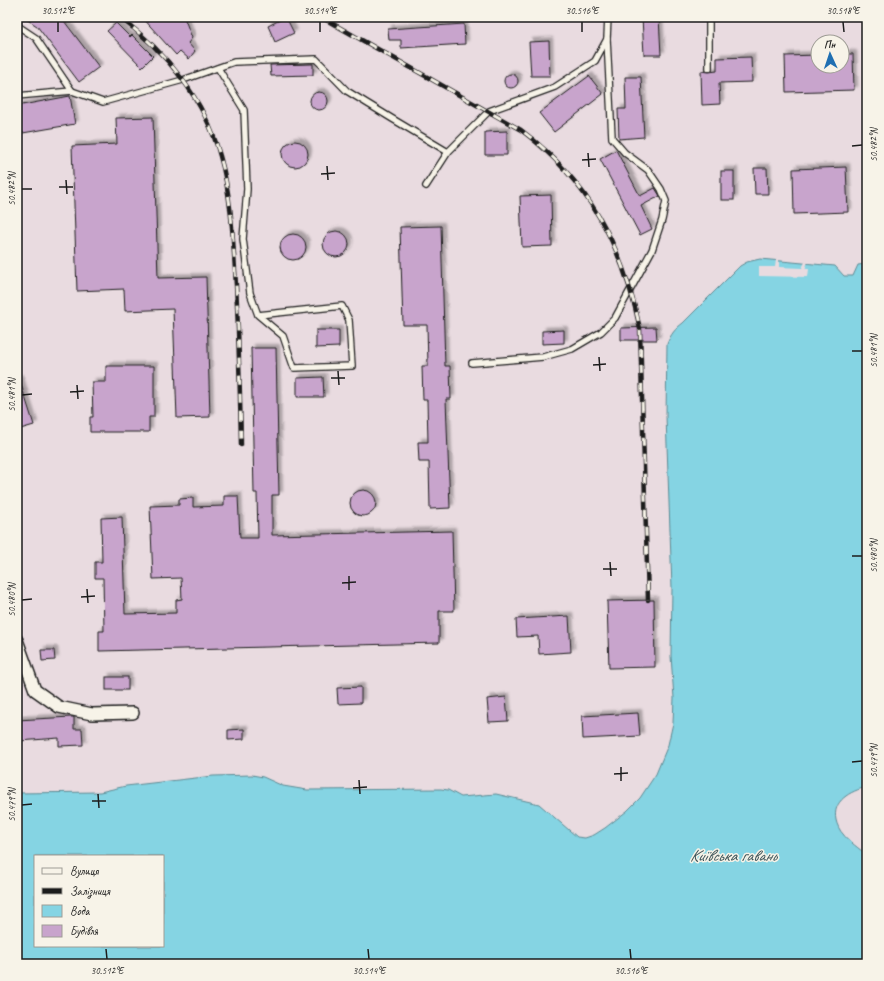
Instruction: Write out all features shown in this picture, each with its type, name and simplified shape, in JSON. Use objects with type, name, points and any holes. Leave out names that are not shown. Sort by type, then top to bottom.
[{"type":"street","points":[[17,640],[35,690],[59,707],[92,714],[133,713]]},
{"type":"lane","points":[[472,363],[543,357],[572,348],[601,332],[615,318],[652,250],[662,220],[666,201],[661,189],[648,170],[625,153],[612,138],[607,39],[608,17]]},
{"type":"lane","points":[[709,17],[709,68]]},
{"type":"lane","points":[[18,26],[36,38],[72,91]]},
{"type":"lane","points":[[426,186],[448,152],[489,111],[555,87],[595,61],[607,39]]},
{"type":"lane","points":[[17,96],[72,91],[103,102],[183,80],[234,62],[316,59],[347,91],[448,152]]},
{"type":"lane","points":[[218,68],[244,110],[248,189],[243,239],[250,292],[258,315],[283,336],[294,368],[352,366],[349,320],[342,306],[258,315]]},
{"type":"water","name":"Київська гавань","points":[[760,259],[835,266],[844,276],[853,276],[858,265],[867,264],[867,787],[854,791],[844,798],[837,807],[835,813],[837,824],[842,833],[867,855],[867,964],[17,964],[17,793],[100,792],[126,786],[213,776],[252,775],[263,777],[283,786],[307,790],[441,789],[448,790],[461,797],[496,794],[539,804],[577,837],[585,838],[594,835],[605,828],[627,811],[640,798],[656,774],[668,745],[673,723],[674,698],[671,656],[672,588],[666,416],[667,344],[675,330],[740,266],[747,262]]},
{"type":"pier","points":[[776,260],[779,260],[779,267],[802,268],[805,262],[808,262],[805,269],[809,269],[808,277],[759,276],[759,267],[775,267]]},
{"type":"building","points":[[23,17],[61,17],[99,67],[79,82],[37,26]]},
{"type":"building","points":[[142,17],[184,17],[192,38],[188,43],[195,51],[189,59],[180,51],[176,55]]},
{"type":"building","points":[[286,17],[294,33],[275,42],[268,26]]},
{"type":"building","points":[[642,17],[659,17],[661,55],[644,55]]},
{"type":"building","points":[[116,23],[130,37],[132,35],[153,56],[142,67],[107,31]]},
{"type":"building","points":[[464,24],[465,44],[401,48],[401,40],[389,40],[388,29]]},
{"type":"building","points":[[549,41],[550,76],[531,76],[529,42]]},
{"type":"building","points":[[850,54],[853,54],[854,90],[786,92],[785,56],[810,55],[810,74],[850,74]]},
{"type":"building","points":[[751,57],[752,82],[719,83],[720,104],[702,105],[701,71],[717,71],[717,58]]},
{"type":"building","points":[[313,64],[313,75],[271,76],[270,65]]},
{"type":"building","points":[[511,74],[516,76],[518,81],[516,86],[511,88],[506,86],[504,81],[506,76]]},
{"type":"building","points":[[589,76],[603,94],[554,132],[539,113]]},
{"type":"building","points":[[625,77],[641,77],[644,137],[619,139],[618,109],[626,109]]},
{"type":"building","points":[[319,92],[325,95],[328,101],[325,107],[319,110],[313,107],[310,101],[313,95]]},
{"type":"building","points":[[70,96],[75,124],[17,134],[17,106]]},
{"type":"building","points":[[153,117],[158,278],[206,277],[210,417],[177,418],[173,309],[125,311],[124,289],[77,291],[72,146],[117,144],[116,118]]},
{"type":"building","points":[[507,131],[507,155],[485,155],[485,132]]},
{"type":"building","points":[[295,141],[304,145],[308,154],[304,163],[295,167],[286,163],[282,154],[286,145]]},
{"type":"building","points":[[616,150],[640,196],[655,188],[660,196],[641,206],[652,229],[640,235],[600,159]]},
{"type":"building","points":[[846,167],[848,212],[794,214],[793,169]]},
{"type":"building","points":[[754,168],[767,168],[768,194],[755,194]]},
{"type":"building","points":[[721,171],[734,171],[734,200],[721,200]]},
{"type":"building","points":[[551,195],[552,246],[522,247],[520,196]]},
{"type":"building","points":[[441,226],[445,366],[450,366],[451,399],[446,399],[450,508],[430,509],[429,462],[419,462],[418,442],[428,442],[427,400],[423,400],[422,366],[428,366],[427,325],[403,325],[400,227]]},
{"type":"building","points":[[336,231],[345,235],[349,244],[345,253],[336,257],[327,253],[323,244],[327,235]]},
{"type":"building","points":[[293,234],[302,238],[306,247],[302,256],[293,260],[284,256],[280,247],[284,238]]},
{"type":"building","points":[[656,327],[657,340],[621,340],[621,328]]},
{"type":"building","points":[[316,330],[339,330],[339,347],[316,348]]},
{"type":"building","points":[[564,330],[564,343],[542,344],[542,331]]},
{"type":"building","points":[[251,348],[276,348],[279,495],[272,495],[272,535],[452,531],[454,611],[439,611],[439,643],[99,651],[99,631],[104,631],[103,578],[95,578],[95,562],[102,562],[101,518],[122,517],[125,614],[176,613],[176,600],[182,599],[181,578],[153,579],[150,506],[179,505],[179,499],[193,498],[193,507],[224,506],[224,496],[238,496],[240,538],[258,538],[257,493],[254,493]]},
{"type":"building","points":[[106,366],[154,366],[154,417],[149,417],[149,432],[90,432],[90,417],[93,417],[92,382],[106,382]]},
{"type":"building","points":[[323,377],[324,397],[297,397],[297,378]]},
{"type":"building","points":[[19,378],[34,425],[17,430],[17,379]]},
{"type":"building","points":[[363,490],[372,494],[376,503],[372,512],[363,516],[354,512],[350,503],[354,494]]},
{"type":"building","points":[[654,600],[655,667],[609,668],[607,601]]},
{"type":"building","points":[[569,616],[571,652],[539,654],[538,636],[517,637],[516,619]]},
{"type":"building","points":[[41,650],[54,650],[55,660],[42,661]]},
{"type":"building","points":[[106,677],[128,677],[128,690],[106,690]]},
{"type":"building","points":[[361,687],[361,703],[338,704],[337,688]]},
{"type":"building","points":[[506,697],[508,721],[489,722],[487,699]]},
{"type":"building","points":[[638,713],[640,736],[583,739],[582,716]]},
{"type":"building","points":[[74,717],[74,729],[82,729],[83,745],[59,746],[59,738],[19,741],[17,720]]},
{"type":"building","points":[[244,729],[244,739],[228,740],[228,730]]},
{"type":"railway","points":[[119,17],[152,45],[182,78],[204,115],[220,156],[230,204],[233,236],[238,325],[241,445]]},
{"type":"railway","points":[[321,17],[521,130],[545,150],[566,171],[600,218],[613,243],[624,270],[640,329],[648,600]]}]
